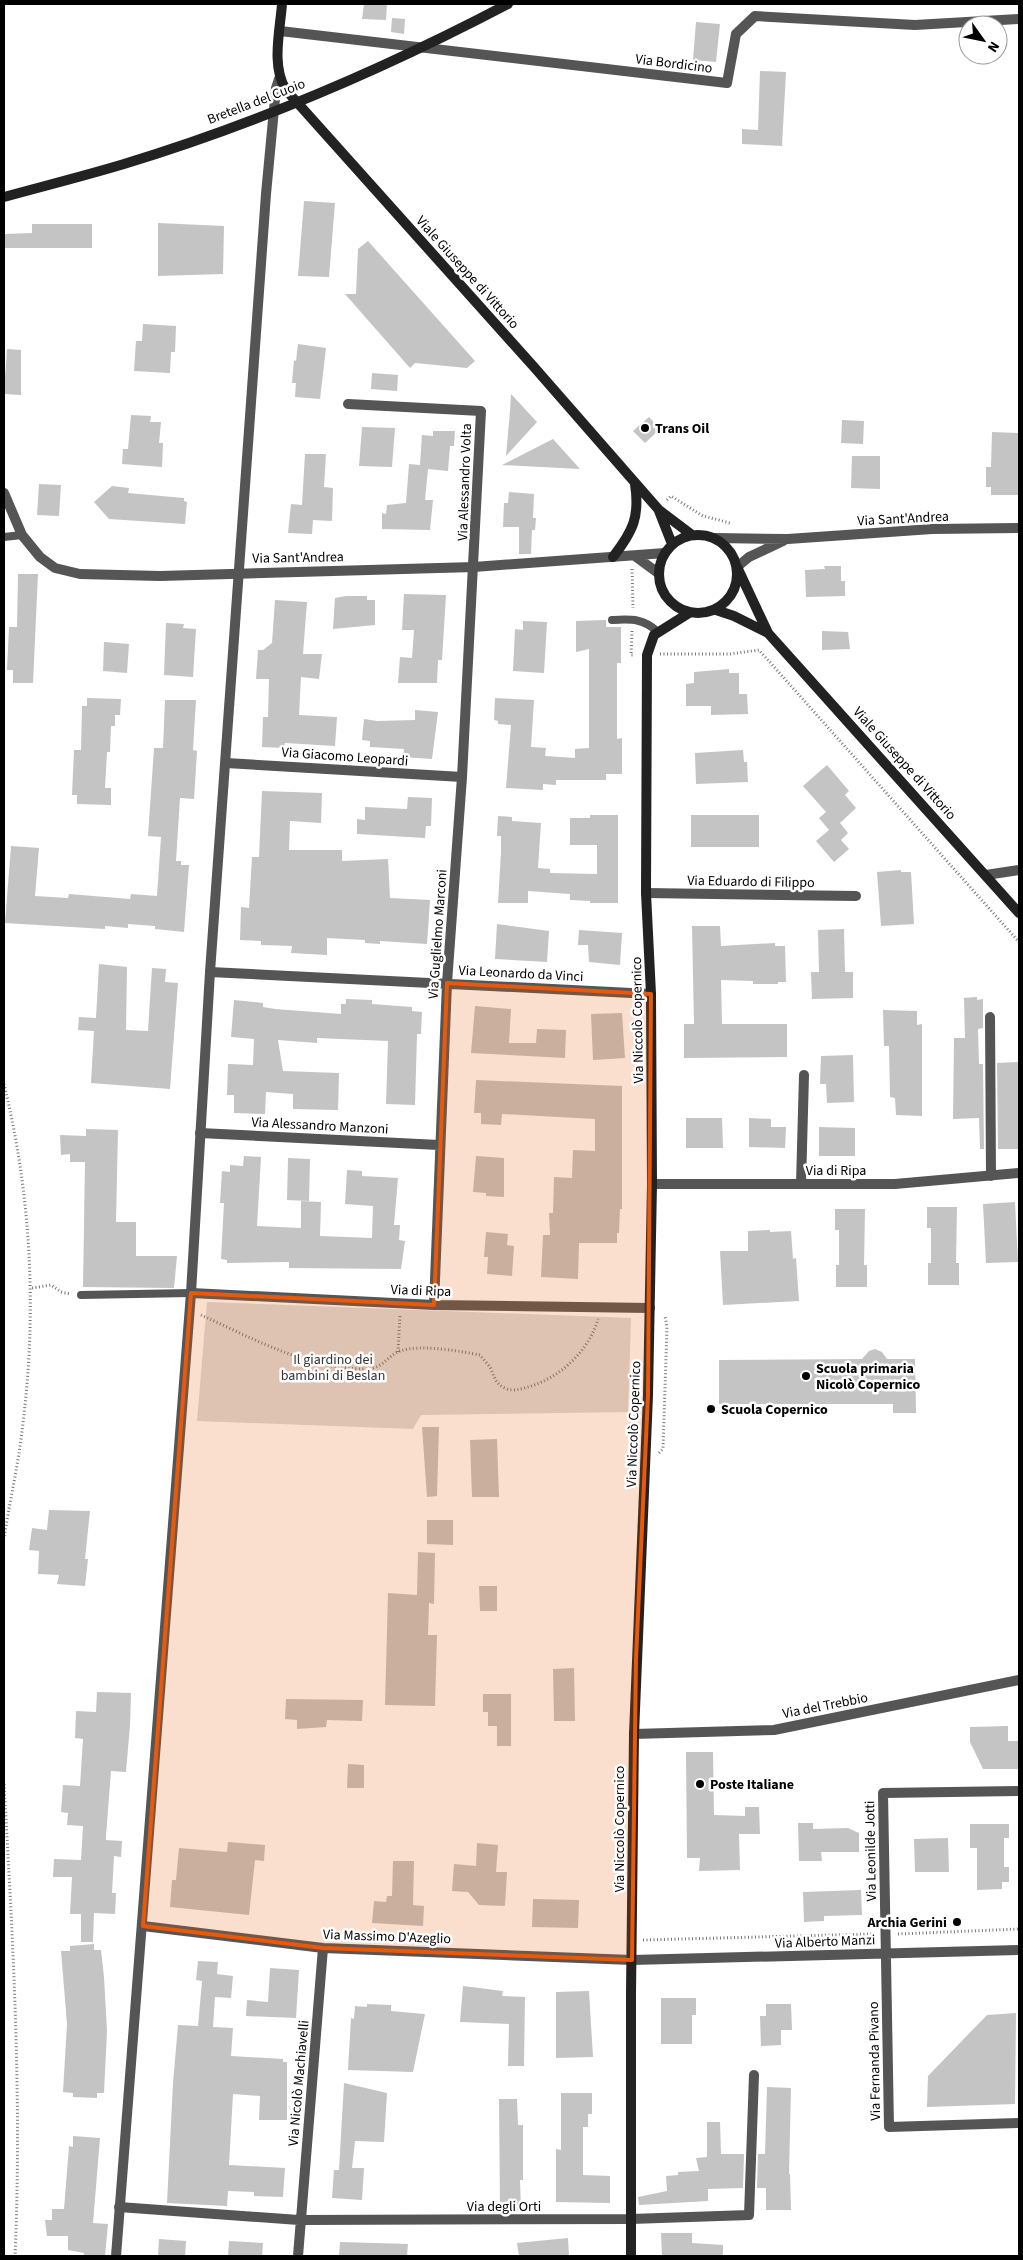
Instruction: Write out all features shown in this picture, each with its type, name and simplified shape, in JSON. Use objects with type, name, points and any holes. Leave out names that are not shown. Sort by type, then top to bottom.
[{"type":"main road","points":[[279,79],[282,4]]},
{"type":"main road","name":"Bretella del Cuoio","points":[[4,198],[125,163],[240,124],[364,74],[455,32],[508,4]]},
{"type":"main road","name":"Viale Giuseppe di Vittorio","points":[[279,79],[286,90],[658,509],[692,535]]},
{"type":"main road","points":[[613,557],[628,538],[635,523],[638,501],[635,483]]},
{"type":"main road","name":"Viale Giuseppe di Vittorio","points":[[658,509],[672,544]]},
{"type":"main road","points":[[704,534],[715,538],[730,550],[737,567],[737,581],[733,593],[726,603],[716,610],[689,613],[670,602],[662,589],[658,573],[665,553],[672,544],[692,535],[704,534]]},
{"type":"main road","name":"Viale Giuseppe di Vittorio","points":[[737,567],[768,633],[1019,913]]},
{"type":"main road","name":"Viale Giuseppe di Vittorio","points":[[716,610],[734,616],[768,633]]},
{"type":"main road","points":[[658,632],[689,613]]},
{"type":"main road","name":"Via Niccolò Copernico","points":[[632,2256],[634,1734],[648,1395],[652,1184],[651,994],[646,894],[647,655],[650,642],[658,632]]},
{"type":"street","name":"Via Bordicino","points":[[280,31],[727,83],[736,34],[755,16],[915,25],[1019,19]]},
{"type":"street","points":[[116,2256],[191,1293],[210,972],[266,194],[276,88],[279,79]]},
{"type":"street","name":"Via Alessandro Volta","points":[[348,404],[481,411],[474,567]]},
{"type":"street","name":"Via Sant'Andrea","points":[[4,493],[22,535],[40,557],[56,568],[80,574],[160,576],[239,572],[474,567],[665,553]]},
{"type":"street","name":"Via Sant'Andrea","points":[[715,538],[788,539],[932,529],[1019,528]]},
{"type":"street","name":"Via Sant'Andrea","points":[[737,567],[749,557],[788,539]]},
{"type":"street","points":[[633,556],[658,573]]},
{"type":"street","name":"Via Guglielmo Marconi","points":[[434,1304],[446,983],[462,777],[474,567]]},
{"type":"street","name":"Via Giacomo Leopardi","points":[[226,762],[462,777]]},
{"type":"street","points":[[986,875],[1019,870]]},
{"type":"street","name":"Via Eduardo di Filippo","points":[[646,894],[856,896]]},
{"type":"street","name":"Via Leonardo da Vinci","points":[[210,972],[651,994]]},
{"type":"street","points":[[990,1018],[991,1176]]},
{"type":"street","points":[[801,1184],[804,1075]]},
{"type":"street","name":"Via Alessandro Manzoni","points":[[200,1133],[439,1145]]},
{"type":"street","name":"Via di Ripa","points":[[652,1184],[895,1184],[1019,1173]]},
{"type":"street","name":"Via di Ripa","points":[[191,1293],[434,1304],[650,1308]]},
{"type":"street","name":"Via del Trebbio","points":[[634,1734],[774,1730],[1019,1680]]},
{"type":"street","name":"Via Leonilde Jotti","points":[[885,1954],[883,1793],[1019,1791]]},
{"type":"street","name":"Via Massimo D'Azeglio","points":[[143,1926],[323,1948],[632,1960]]},
{"type":"street","name":"Via Nicolò Machiavelli","points":[[298,2256],[323,1948]]},
{"type":"street","name":"Via Alberto Manzi","points":[[632,1960],[1019,1950]]},
{"type":"street","name":"Via Fernanda Pivano","points":[[885,1954],[889,2127],[1019,2124]]},
{"type":"street","name":"Via degli Orti","points":[[119,2207],[300,2220],[631,2219],[750,2214],[754,2075]]},
{"type":"lane","points":[[4,537],[22,535]]},
{"type":"lane","points":[[612,620],[632,619],[650,624],[658,632]]},
{"type":"lane","points":[[81,1295],[191,1293]]},
{"type":"path","points":[[658,509],[671,496],[703,516],[734,524]]},
{"type":"path","points":[[633,556],[630,655],[730,654],[759,650],[1019,942]]},
{"type":"path","points":[[4,1084],[16,1134],[26,1207],[32,1288],[24,1422],[4,1538]]},
{"type":"path","points":[[32,1288],[51,1285],[61,1292],[81,1295]]},
{"type":"path","points":[[398,1352],[400,1302]]},
{"type":"path","points":[[189,1310],[280,1350],[312,1361],[368,1369],[385,1364],[398,1352],[413,1348],[480,1355],[490,1367],[494,1379],[504,1388],[514,1391],[548,1379],[565,1368],[579,1354],[591,1335],[601,1307]]},
{"type":"path","points":[[657,1454],[663,1450],[666,1327],[664,1311]]},
{"type":"path","points":[[4,1784],[16,2019],[17,2199],[15,2256]]},
{"type":"path","points":[[640,1940],[1019,1929]]},
{"type":"highlighted area","points":[[447,983],[651,994],[648,1395],[636,1659],[632,1960],[323,1948],[143,1926],[191,1293],[434,1305]]},
{"type":"green space","name":"Il giardino dei bambini di Beslan","points":[[207,1302],[631,1318],[628,1412],[421,1415],[413,1429],[197,1421]]},
{"type":"building","points":[[364,4],[387,4],[386,20],[362,19]]},
{"type":"building","points":[[392,18],[405,19],[404,34],[391,32]]},
{"type":"building","points":[[696,22],[720,24],[716,62],[693,60]]},
{"type":"building","points":[[760,71],[786,72],[782,146],[742,144],[742,129],[758,130]]},
{"type":"building","points":[[304,201],[335,203],[329,277],[298,276]]},
{"type":"building","points":[[158,223],[224,226],[223,274],[158,276]]},
{"type":"building","points":[[32,224],[92,224],[92,248],[4,248],[4,234],[32,233]]},
{"type":"building","points":[[368,241],[475,361],[467,368],[415,363],[410,368],[345,294],[356,294],[358,249]]},
{"type":"building","points":[[143,324],[176,326],[175,352],[171,352],[170,373],[134,371],[136,341],[142,341]]},
{"type":"building","points":[[298,344],[326,348],[320,399],[295,397],[296,383],[292,383],[294,360],[296,361]]},
{"type":"building","points":[[7,349],[21,350],[21,395],[4,394]]},
{"type":"building","points":[[372,373],[398,375],[397,391],[371,389]]},
{"type":"building","points":[[511,394],[537,422],[506,456],[510,411]]},
{"type":"building","points":[[131,415],[151,416],[150,422],[161,422],[159,443],[163,443],[162,467],[122,464],[123,449],[128,449]]},
{"type":"building","points":[[649,417],[660,429],[645,443],[633,431]]},
{"type":"building","points":[[842,420],[864,421],[863,444],[841,443]]},
{"type":"building","points":[[362,427],[395,428],[392,467],[359,466]]},
{"type":"building","points":[[433,431],[455,431],[454,446],[450,446],[448,471],[428,469],[425,500],[433,500],[430,530],[382,529],[382,513],[386,514],[387,505],[406,503],[409,464],[420,465],[422,435],[433,436]]},
{"type":"building","points":[[992,432],[1019,433],[1019,495],[991,495],[991,487],[986,487],[986,467],[991,467]]},
{"type":"building","points":[[553,439],[580,469],[502,465]]},
{"type":"building","points":[[305,454],[326,454],[324,487],[333,488],[332,521],[313,520],[312,534],[288,533],[291,504],[302,505]]},
{"type":"building","points":[[852,456],[880,456],[880,489],[851,488]]},
{"type":"building","points":[[39,484],[61,485],[59,516],[37,515]]},
{"type":"building","points":[[112,486],[129,488],[128,493],[184,498],[184,501],[187,502],[185,524],[109,519],[94,502]]},
{"type":"building","points":[[509,492],[534,494],[533,518],[536,518],[535,530],[532,530],[531,554],[519,554],[519,527],[503,527],[504,503],[508,503]]},
{"type":"building","points":[[824,566],[841,566],[841,581],[845,581],[845,596],[806,597],[805,570],[825,569]]},
{"type":"building","points":[[18,574],[38,574],[33,683],[13,683],[13,670],[7,670],[9,627],[17,627]]},
{"type":"building","points":[[404,594],[446,595],[442,660],[438,660],[437,683],[398,683],[400,657],[412,658],[414,630],[402,630]]},
{"type":"building","points":[[367,596],[367,600],[375,600],[375,625],[333,629],[335,598]]},
{"type":"building","points":[[275,600],[307,602],[303,654],[322,654],[319,679],[301,677],[299,715],[337,717],[335,746],[285,743],[284,748],[262,747],[263,717],[268,717],[269,679],[256,679],[258,650],[263,650],[272,643]]},
{"type":"building","points":[[606,620],[606,627],[621,627],[621,663],[617,663],[617,739],[622,738],[622,774],[606,774],[606,780],[556,780],[556,785],[543,784],[543,790],[506,788],[511,725],[498,724],[498,721],[494,720],[495,698],[534,700],[531,747],[546,748],[545,756],[575,758],[575,749],[589,748],[589,649],[576,652],[576,621]]},
{"type":"building","points":[[523,621],[547,622],[544,673],[513,671],[515,629],[523,630]]},
{"type":"building","points":[[166,623],[184,624],[183,628],[196,629],[193,677],[164,675]]},
{"type":"building","points":[[822,631],[848,632],[850,649],[822,650]]},
{"type":"building","points":[[104,642],[129,644],[127,673],[103,671]]},
{"type":"building","points":[[729,669],[729,673],[739,673],[739,694],[747,694],[748,714],[711,715],[711,706],[686,706],[686,684],[694,683],[694,672]]},
{"type":"building","points":[[87,698],[121,699],[120,715],[115,715],[115,726],[111,726],[110,752],[107,752],[105,788],[111,788],[111,805],[77,804],[77,795],[72,795],[74,750],[81,750],[82,706],[87,706]]},
{"type":"building","points":[[165,700],[196,700],[193,750],[197,751],[194,799],[180,798],[176,861],[181,861],[181,865],[189,865],[184,932],[155,929],[155,926],[128,924],[128,928],[105,926],[105,929],[5,923],[11,846],[39,848],[35,896],[68,898],[69,894],[130,899],[131,894],[157,896],[161,837],[148,836],[154,748],[163,748]]},
{"type":"building","points":[[415,710],[438,712],[432,759],[403,757],[404,749],[370,747],[370,741],[362,740],[364,719],[377,721],[415,720]]},
{"type":"building","points":[[743,750],[744,762],[747,762],[748,782],[696,784],[695,753]]},
{"type":"building","points":[[827,765],[849,791],[845,795],[856,808],[840,823],[848,833],[841,840],[849,849],[834,862],[816,841],[829,830],[819,818],[826,812],[803,786]]},
{"type":"building","points":[[262,791],[322,793],[321,823],[290,821],[289,850],[342,850],[342,861],[388,859],[390,898],[430,900],[427,944],[380,941],[380,944],[365,943],[365,940],[327,938],[327,955],[291,953],[292,946],[261,945],[261,941],[240,940],[241,907],[249,908],[252,857],[259,857]]},
{"type":"building","points":[[408,797],[432,798],[431,826],[426,826],[425,838],[357,834],[357,819],[365,820],[365,807],[407,809]]},
{"type":"building","points":[[590,815],[618,815],[618,903],[590,903],[590,901],[570,900],[570,894],[528,891],[528,903],[498,903],[501,836],[497,836],[498,816],[512,817],[512,821],[541,823],[538,868],[550,869],[550,873],[597,874],[597,845],[570,845],[570,818],[590,818]]},
{"type":"building","points":[[691,815],[759,815],[759,847],[691,847]]},
{"type":"building","points":[[901,870],[901,872],[911,872],[914,924],[881,926],[877,872]]},
{"type":"building","points":[[497,924],[549,931],[547,962],[495,959]]},
{"type":"building","points":[[692,926],[720,926],[721,946],[775,943],[775,946],[785,946],[786,982],[778,982],[778,984],[753,984],[753,981],[721,980],[722,1024],[787,1024],[787,1057],[684,1058],[684,1024],[694,1024]]},
{"type":"building","points":[[844,929],[845,972],[853,972],[853,998],[812,999],[811,972],[819,972],[818,930]]},
{"type":"building","points":[[579,930],[622,933],[620,965],[589,962],[588,945],[578,945]]},
{"type":"building","points":[[99,964],[127,967],[126,1030],[148,1031],[152,968],[166,969],[165,982],[178,983],[170,1089],[91,1083],[94,1031],[78,1030],[79,1017],[96,1018]]},
{"type":"building","points":[[977,997],[977,1000],[983,999],[983,1028],[978,1029],[979,1064],[983,1064],[984,1149],[980,1149],[979,1118],[953,1119],[954,1038],[965,1038],[964,998]]},
{"type":"building","points":[[346,999],[372,1000],[372,1004],[412,1007],[412,1011],[422,1012],[421,1034],[417,1034],[415,1105],[386,1104],[388,1041],[317,1038],[317,1043],[278,1040],[283,1071],[339,1073],[338,1110],[293,1109],[293,1094],[266,1092],[265,1114],[234,1113],[234,1095],[227,1095],[228,1064],[253,1065],[254,1039],[231,1037],[234,1000],[263,1003],[263,1007],[275,1009],[341,1014],[341,1004],[346,1004]]},
{"type":"building","points":[[475,1006],[511,1009],[509,1043],[536,1043],[537,1029],[566,1030],[565,1058],[471,1053]]},
{"type":"building","points":[[883,1010],[917,1011],[917,1025],[922,1024],[922,1116],[896,1115],[895,1098],[890,1097],[889,1046],[884,1046]]},
{"type":"building","points":[[622,1013],[625,1058],[593,1060],[591,1014]]},
{"type":"building","points":[[853,1055],[854,1102],[827,1103],[826,1084],[820,1084],[821,1056]]},
{"type":"building","points":[[1019,1062],[1019,1149],[998,1149],[997,1063]]},
{"type":"building","points":[[476,1080],[622,1086],[622,1209],[620,1209],[617,1243],[579,1243],[578,1279],[541,1277],[543,1235],[550,1235],[549,1213],[553,1213],[554,1177],[572,1178],[573,1150],[595,1151],[595,1119],[502,1114],[501,1125],[481,1124],[481,1113],[474,1113]]},
{"type":"building","points":[[686,1118],[722,1118],[723,1148],[686,1148]]},
{"type":"building","points":[[749,1118],[771,1119],[771,1127],[786,1127],[785,1148],[749,1147]]},
{"type":"building","points":[[819,1127],[855,1128],[855,1156],[819,1156]]},
{"type":"building","points":[[86,1129],[118,1130],[116,1222],[136,1222],[136,1256],[177,1256],[174,1288],[83,1287],[85,1162],[70,1162],[70,1154],[61,1155],[60,1135],[86,1136]]},
{"type":"building","points":[[244,1156],[261,1157],[257,1226],[301,1228],[301,1201],[321,1202],[320,1236],[372,1238],[373,1206],[345,1204],[347,1170],[362,1171],[362,1176],[398,1178],[394,1225],[400,1225],[399,1240],[405,1241],[401,1269],[289,1268],[289,1262],[227,1263],[227,1260],[221,1259],[224,1203],[220,1203],[222,1171],[230,1172],[230,1165],[243,1166]]},
{"type":"building","points":[[476,1156],[504,1158],[504,1197],[486,1196],[486,1193],[473,1192]]},
{"type":"building","points":[[288,1158],[310,1159],[309,1201],[287,1200]]},
{"type":"building","points":[[1015,1202],[1018,1262],[986,1263],[983,1204]]},
{"type":"building","points":[[927,1207],[957,1207],[956,1263],[959,1263],[959,1285],[928,1285],[928,1263],[931,1263],[931,1228],[927,1228]]},
{"type":"building","points":[[835,1209],[865,1209],[864,1265],[867,1265],[867,1287],[836,1287],[836,1265],[839,1265],[839,1230],[835,1230]]},
{"type":"building","points":[[770,1230],[770,1232],[791,1231],[793,1259],[796,1258],[799,1301],[723,1305],[720,1251],[748,1251],[748,1231]]},
{"type":"building","points":[[486,1232],[508,1234],[507,1245],[514,1246],[512,1276],[487,1274],[488,1257],[484,1257]]},
{"type":"building","name":"Scuola primaria Nicolò Copernico","points":[[875,1349],[882,1352],[887,1359],[915,1359],[916,1413],[893,1413],[893,1404],[719,1404],[719,1360],[862,1359],[869,1351]]},
{"type":"building","points":[[422,1427],[439,1427],[437,1496],[427,1497]]},
{"type":"building","points":[[497,1439],[499,1497],[472,1497],[470,1440]]},
{"type":"building","points":[[49,1510],[90,1511],[85,1559],[88,1559],[85,1586],[57,1584],[59,1575],[38,1574],[39,1551],[29,1550],[32,1528],[47,1530]]},
{"type":"building","points":[[427,1520],[453,1520],[453,1545],[427,1544]]},
{"type":"building","points":[[418,1552],[435,1553],[434,1604],[429,1603],[428,1635],[437,1635],[435,1706],[385,1705],[388,1593],[417,1595]]},
{"type":"building","points":[[479,1586],[497,1586],[497,1611],[480,1611]]},
{"type":"building","points":[[574,1668],[575,1721],[554,1721],[553,1669]]},
{"type":"building","points":[[97,1692],[131,1693],[130,1725],[126,1772],[111,1771],[106,1840],[122,1841],[121,1857],[114,1856],[112,1893],[116,1893],[115,1914],[94,1913],[93,1942],[81,1942],[81,1914],[70,1914],[72,1877],[53,1877],[54,1859],[81,1860],[83,1826],[67,1825],[68,1813],[61,1812],[63,1785],[80,1786],[83,1739],[75,1738],[76,1711],[96,1712]]},
{"type":"building","points":[[483,1694],[511,1694],[511,1746],[497,1746],[497,1726],[488,1726],[488,1712],[483,1712]]},
{"type":"building","points":[[286,1699],[363,1700],[362,1721],[327,1720],[326,1727],[297,1729],[297,1720],[285,1719]]},
{"type":"building","points":[[1008,1726],[1008,1741],[1019,1741],[1019,1769],[983,1769],[970,1742],[970,1727]]},
{"type":"building","name":"Poste Italiane","points":[[686,1752],[713,1752],[714,1815],[745,1816],[745,1807],[759,1807],[760,1834],[739,1834],[740,1870],[699,1871],[700,1858],[687,1858]]},
{"type":"building","points":[[348,1764],[364,1765],[364,1788],[347,1788]]},
{"type":"building","points":[[798,1823],[813,1823],[813,1829],[848,1828],[859,1833],[859,1852],[821,1852],[822,1861],[799,1861]]},
{"type":"building","points":[[970,1824],[1009,1824],[1009,1838],[1004,1838],[1004,1867],[1009,1867],[1009,1882],[1002,1882],[1002,1889],[977,1890],[977,1848],[970,1848]]},
{"type":"building","points":[[948,1838],[949,1872],[915,1872],[914,1839]]},
{"type":"building","points":[[228,1842],[265,1845],[264,1861],[255,1860],[249,1915],[170,1907],[172,1880],[176,1880],[179,1848],[227,1852]]},
{"type":"building","points":[[477,1843],[498,1845],[496,1872],[507,1872],[505,1906],[479,1905],[468,1892],[452,1891],[454,1864],[476,1866]]},
{"type":"building","points":[[393,1861],[414,1861],[413,1905],[424,1906],[423,1926],[372,1923],[374,1901],[386,1902],[387,1896],[392,1896]]},
{"type":"building","points":[[861,1890],[862,1915],[824,1916],[824,1921],[804,1922],[803,1892]]},
{"type":"building","points":[[533,1899],[579,1900],[578,1928],[532,1927]]},
{"type":"building","points":[[94,1944],[94,1950],[101,1950],[104,1977],[107,2031],[104,2093],[97,2093],[97,2098],[73,2097],[73,2093],[63,2092],[67,2024],[61,1951],[70,1951],[70,1946]]},
{"type":"building","points":[[198,1961],[218,1962],[217,1974],[233,1976],[231,1998],[215,1997],[213,2027],[233,2028],[231,2056],[283,2059],[283,2062],[287,2062],[287,2120],[259,2120],[260,2096],[233,2094],[229,2165],[285,2168],[283,2197],[254,2196],[254,2192],[228,2191],[227,2206],[167,2203],[178,2025],[198,2026],[202,1981],[196,1980]]},
{"type":"building","points":[[270,1968],[299,1970],[296,2018],[246,2016],[247,2000],[268,2002]]},
{"type":"building","points":[[463,1986],[503,1991],[502,1996],[525,1997],[524,2066],[508,2066],[509,2024],[460,2022]]},
{"type":"building","points":[[589,1991],[593,2057],[556,2058],[556,1992]]},
{"type":"building","points":[[661,1998],[696,1998],[696,2015],[692,2015],[692,2044],[661,2044]]},
{"type":"building","points":[[367,2004],[391,2005],[391,2011],[425,2014],[413,2072],[348,2070],[351,2018],[354,2019],[355,2006],[367,2007]]},
{"type":"building","points":[[766,2004],[791,2004],[792,2030],[781,2030],[781,2045],[761,2046],[760,2016],[766,2016]]},
{"type":"building","points":[[1016,2013],[1015,2104],[927,2107],[928,2076],[987,2015]]},
{"type":"building","points":[[344,2083],[387,2093],[384,2142],[355,2141],[352,2168],[364,2168],[362,2200],[332,2198],[334,2170],[339,2170]]},
{"type":"building","points":[[767,2087],[791,2088],[789,2174],[791,2210],[766,2210],[766,2188],[757,2188],[758,2154],[765,2154]]},
{"type":"building","points":[[561,2093],[592,2093],[592,2114],[588,2114],[588,2127],[583,2127],[583,2175],[610,2176],[610,2203],[556,2202],[556,2149],[561,2150]]},
{"type":"building","points":[[499,2099],[517,2099],[518,2125],[523,2125],[523,2180],[520,2180],[521,2210],[500,2211]]},
{"type":"building","points":[[707,2122],[720,2122],[721,2154],[744,2154],[743,2188],[708,2189],[708,2201],[639,2205],[638,2197],[667,2191],[666,2176],[678,2175],[678,2172],[699,2171],[696,2158],[707,2157]]},
{"type":"building","points":[[73,2136],[100,2138],[93,2223],[108,2224],[105,2256],[84,2256],[84,2253],[68,2250],[68,2236],[47,2236],[45,2220],[52,2220],[52,2209],[64,2209],[69,2146],[73,2147]]},
{"type":"building","points":[[661,2233],[692,2233],[692,2243],[723,2245],[723,2256],[662,2256]]},
{"type":"building","points":[[568,2238],[569,2256],[519,2256],[517,2243]]},
{"type":"building","points":[[159,2239],[186,2241],[185,2256],[158,2256]]},
{"type":"building","points":[[229,2241],[263,2243],[262,2256],[228,2256]]},
{"type":"building","points":[[340,2242],[408,2244],[407,2256],[339,2256]]},
{"type":"place","name":"Trans Oil","points":[[645,428]]},
{"type":"place","name":"Scuola primaria Nicolò Copernico","points":[[806,1376]]},
{"type":"place","name":"Scuola Copernico","points":[[711,1409]]},
{"type":"place","name":"Poste Italiane","points":[[700,1784]]},
{"type":"place","name":"Archia Gerini","points":[[957,1922]]}]
